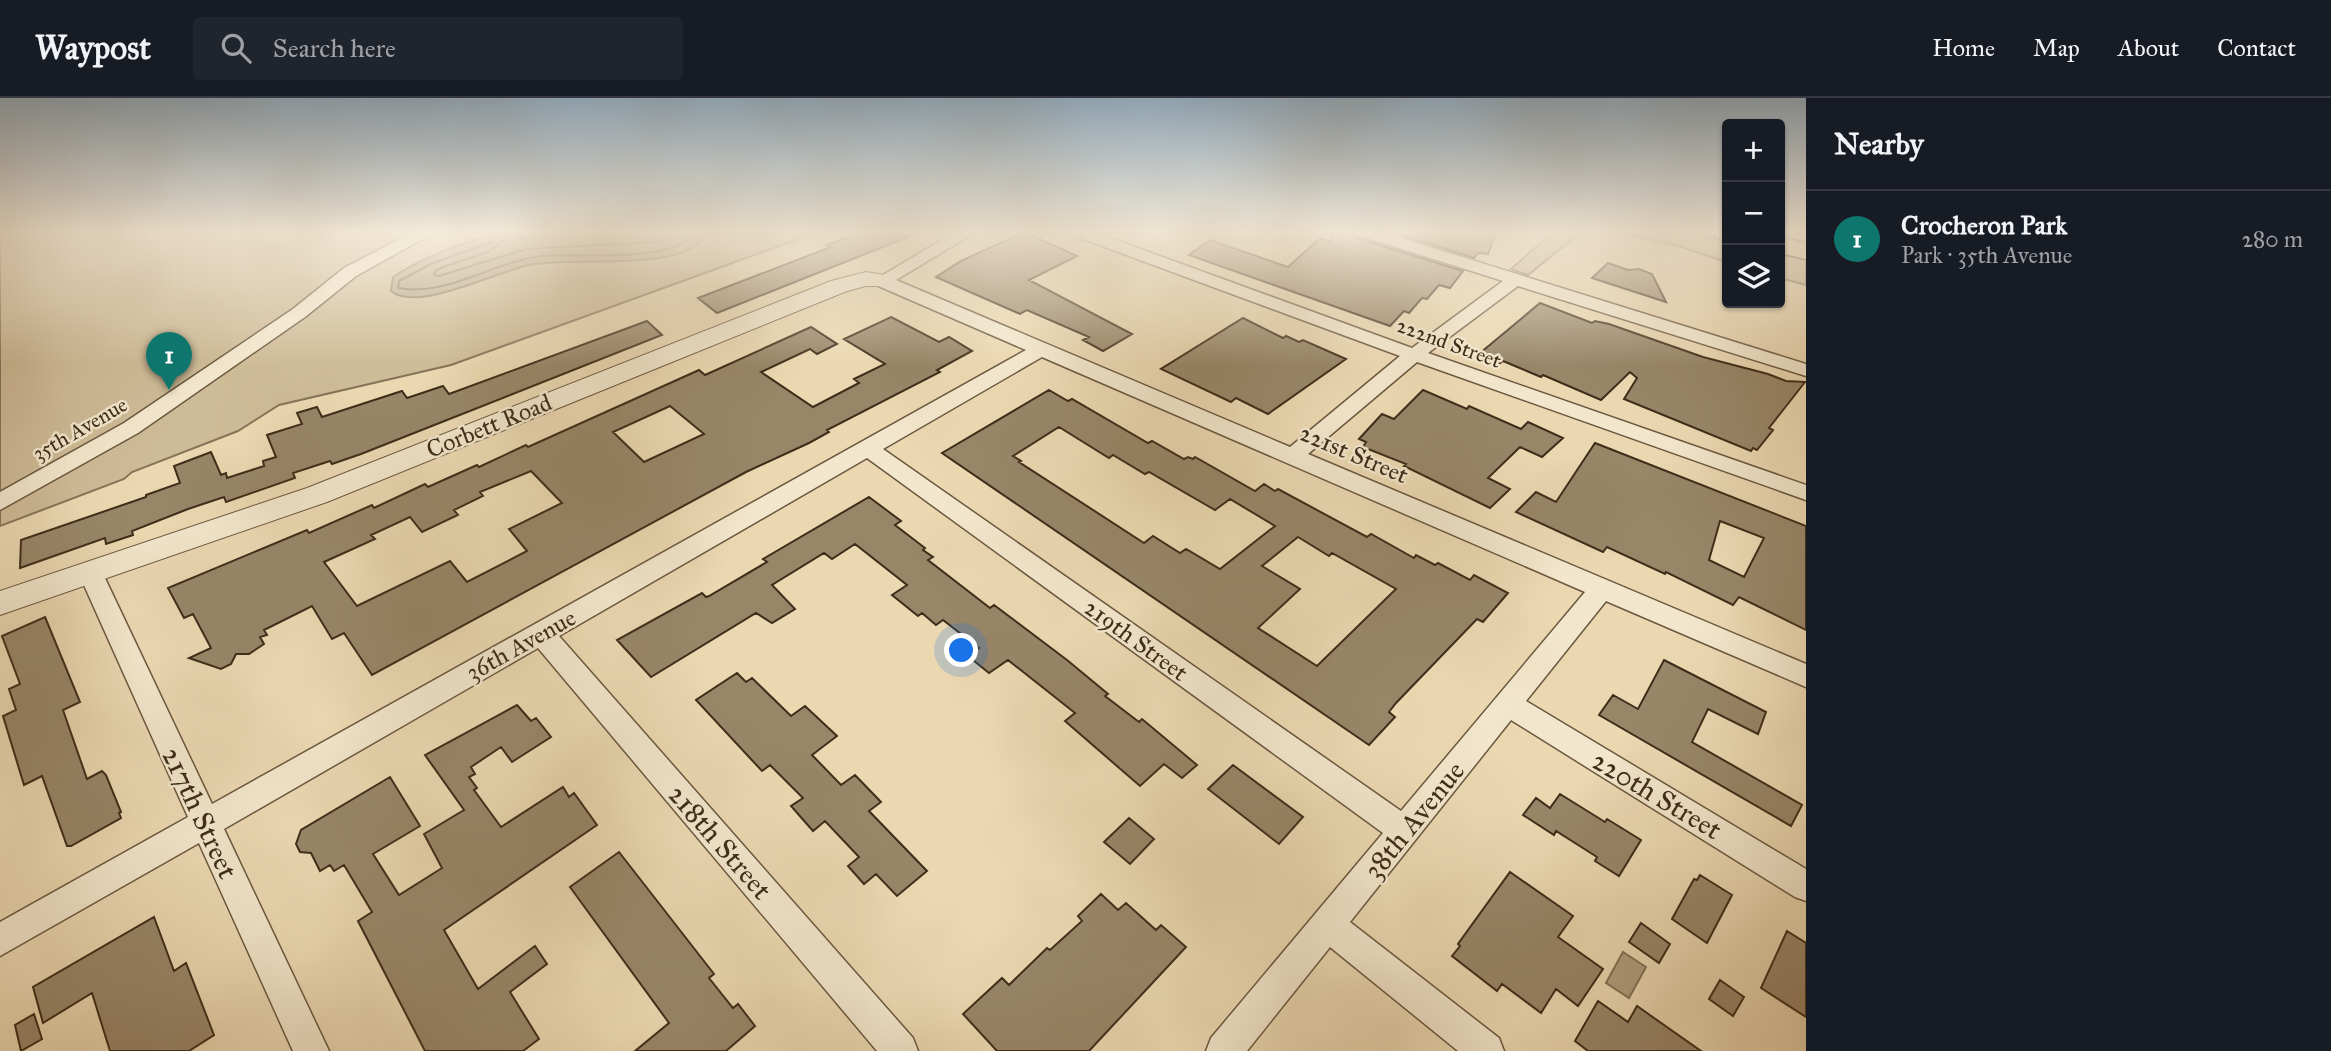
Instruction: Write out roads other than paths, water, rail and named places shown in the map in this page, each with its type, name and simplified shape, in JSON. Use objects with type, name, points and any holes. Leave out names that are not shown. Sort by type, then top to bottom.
[{"type":"street","name":"35th Avenue","points":[[0,502],[131,428],[299,313],[344,276]]},
{"type":"street","name":"Corbett Road","points":[[0,603],[317,495],[839,286],[866,279],[882,281],[890,276]]},
{"type":"street","name":"222nd Street","points":[[1199,276],[1414,355],[1802,485]]},
{"type":"street","points":[[1504,276],[1806,370]]},
{"type":"street","points":[[1293,456],[1414,355],[1515,280]]},
{"type":"street","name":"221st Street","points":[[882,281],[1806,676]]},
{"type":"street","name":"36th Avenue","points":[[0,940],[1042,349]]},
{"type":"street","name":"219th Street","points":[[869,449],[1404,831]]},
{"type":"street","name":"217th Street","points":[[91,574],[311,1051]]},
{"type":"street","name":"38th Avenue","points":[[1224,1051],[1602,588]]},
{"type":"street","name":"218th Street","points":[[541,634],[900,1051]]},
{"type":"street","name":"220th Street","points":[[1508,704],[1806,886]]},
{"type":"street","points":[[1328,925],[1486,1051]]},
{"type":"water","points":[[493,276],[438,294],[419,297],[403,296],[391,291],[393,277]]},
{"type":"water","points":[[1623,952],[1646,967],[1629,998],[1606,983]]},
{"type":"place","name":"Crocheron Park","points":[[169,390]]}]
